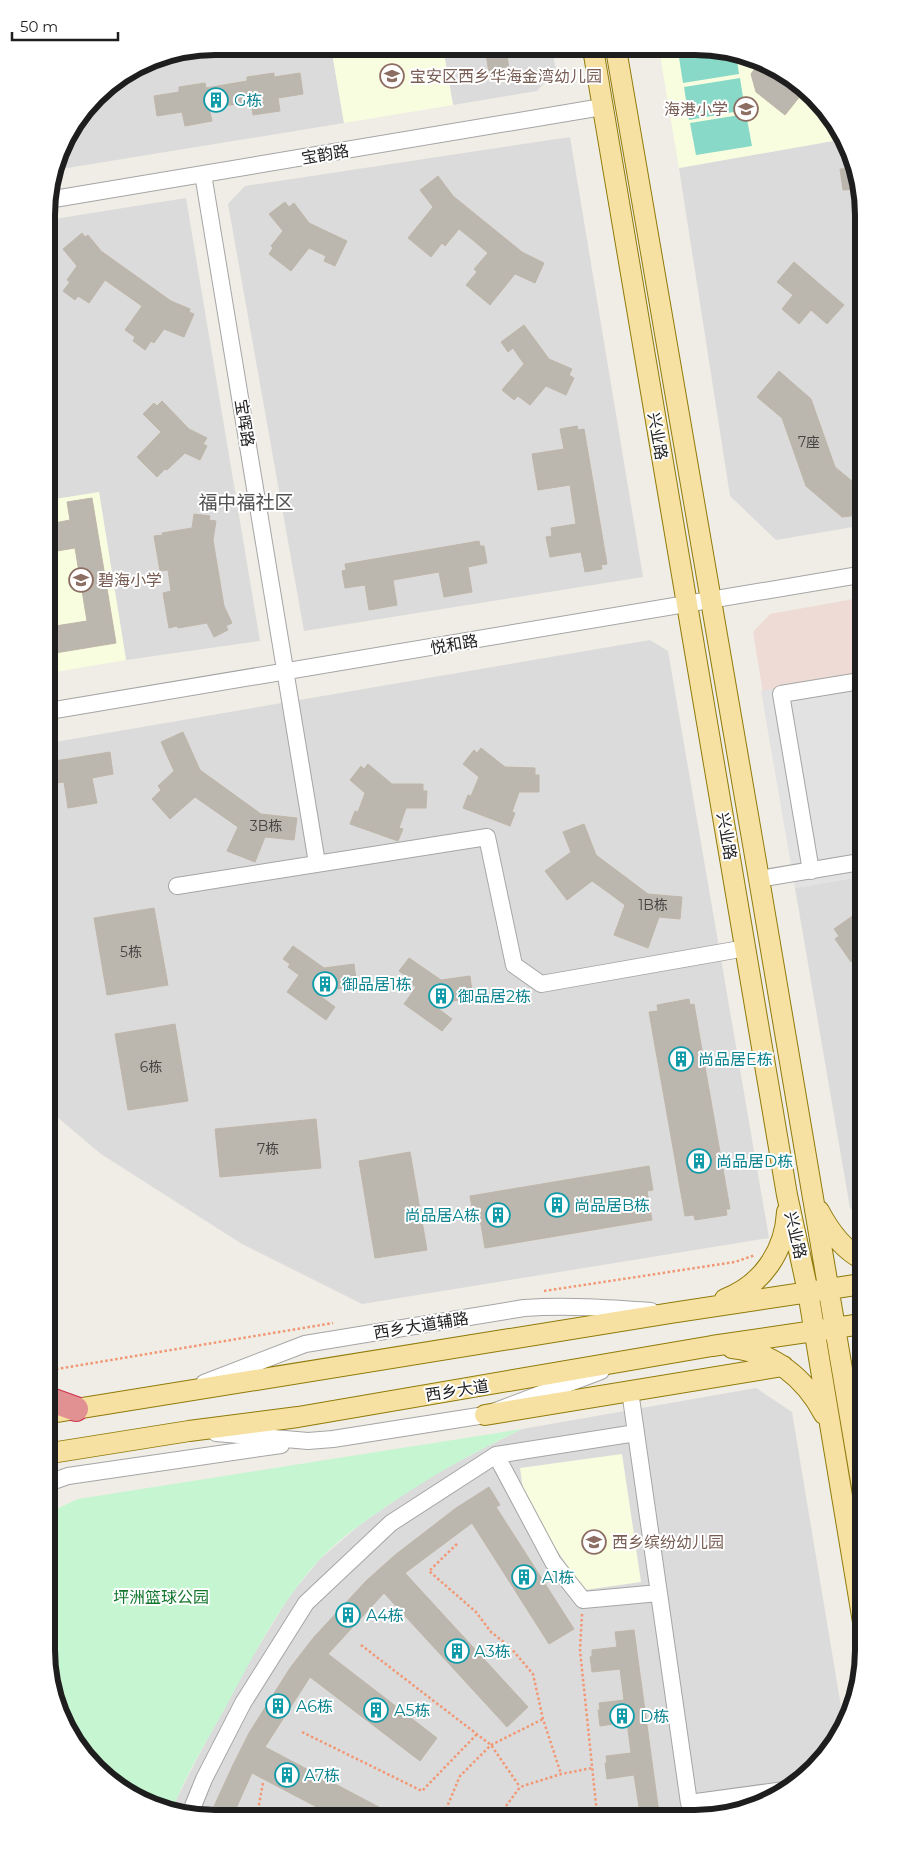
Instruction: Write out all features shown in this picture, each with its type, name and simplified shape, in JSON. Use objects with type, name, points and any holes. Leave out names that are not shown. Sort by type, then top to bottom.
[{"type":"highway","points":[[55,1402],[76,1410]]},
{"type":"main road","name":"兴业路","points":[[594,55],[787,1195],[808,1292],[855,1575]]},
{"type":"main road","name":"兴业路","points":[[617,55],[855,1447]]},
{"type":"main road","points":[[812,1191],[820,1212],[830,1230],[855,1256]]},
{"type":"main road","points":[[705,1308],[734,1296],[747,1288],[767,1268],[780,1244],[784,1232],[787,1195]]},
{"type":"main road","points":[[55,1413],[855,1285]]},
{"type":"main road","name":"西乡大道","points":[[55,1451],[298,1417],[623,1363],[712,1346],[855,1325]]},
{"type":"main road","points":[[712,1346],[742,1349],[758,1354],[783,1366],[805,1386],[815,1399],[830,1429]]},
{"type":"main road","points":[[485,1415],[783,1366]]},
{"type":"main road","points":[[852,1430],[855,1403]]},
{"type":"street","name":"宝韵路","points":[[56,199],[602,108]]},
{"type":"street","name":"宝晖路","points":[[203,174],[317,863]]},
{"type":"street","name":"悦和路","points":[[55,710],[855,576]]},
{"type":"street","points":[[811,871],[781,694],[855,682]]},
{"type":"street","points":[[177,886],[487,837],[514,965],[541,984],[746,948]]},
{"type":"street","points":[[759,879],[855,863]]},
{"type":"street","name":"西乡大道辅路","points":[[180,1392],[305,1344],[524,1308],[606,1308],[671,1313]]},
{"type":"street","points":[[55,1480],[485,1415],[623,1363]]},
{"type":"street","points":[[630,1391],[689,1803],[769,1792]]},
{"type":"street","points":[[189,1431],[308,1441]]},
{"type":"street","points":[[192,1809],[204,1779],[243,1703],[306,1603],[391,1523],[496,1455],[636,1433]]},
{"type":"street","points":[[496,1455],[553,1562],[583,1600],[659,1593]]},
{"type":"path","points":[[457,1544],[429,1571],[456,1592],[476,1612],[491,1632],[510,1647],[533,1674],[543,1719],[561,1774]]},
{"type":"path","points":[[583,1600],[580,1650],[596,1810]]},
{"type":"path","points":[[361,1645],[492,1745],[520,1787]]},
{"type":"path","points":[[446,1810],[460,1776],[492,1745],[543,1719]]},
{"type":"path","points":[[302,1732],[422,1791],[477,1734]]},
{"type":"path","points":[[503,1810],[520,1787],[561,1774],[592,1768]]},
{"type":"path","points":[[258,1810],[263,1783]]},
{"type":"shaded area","points":[[205,55],[332,55],[344,123],[62,169],[76,135],[102,102],[135,76],[154,67],[184,58]]},
{"type":"shaded area","name":"宝安区西乡华海金湾幼儿园","points":[[332,55],[444,55],[453,105],[344,123]]},
{"type":"shaded area","points":[[444,55],[553,55],[556,70],[537,91],[453,105]]},
{"type":"shaded area","name":"海港小学","points":[[660,55],[716,56],[746,63],[766,72],[784,82],[800,95],[828,126],[837,140],[679,168]]},
{"type":"shaded area","points":[[679,55],[716,56],[737,61],[739,74],[683,83]]},
{"type":"shaded area","points":[[740,78],[745,110],[689,120],[684,87]]},
{"type":"shaded area","points":[[746,114],[752,146],[696,155],[690,123]]},
{"type":"shaded area","points":[[570,137],[643,577],[304,631],[228,204],[245,186]]},
{"type":"shaded area","points":[[837,140],[850,174],[854,194],[855,527],[776,540],[730,496],[679,168]]},
{"type":"shaded area","points":[[186,198],[260,641],[126,660],[99,493],[55,499],[55,219]]},
{"type":"shaded area","name":"碧海小学","points":[[99,492],[126,660],[55,672],[55,499]]},
{"type":"shaded area","points":[[855,599],[855,877],[793,874],[753,632],[770,614]]},
{"type":"shaded area","points":[[650,640],[668,651],[769,1238],[362,1304],[242,1244],[101,1154],[55,1115],[55,742]]},
{"type":"shaded area","points":[[855,676],[855,878],[795,888],[761,691]]},
{"type":"shaded area","points":[[855,878],[855,1212],[850,1208],[795,888]]},
{"type":"shaded area","points":[[756,1388],[792,1412],[842,1713],[828,1739],[808,1763],[775,1789],[736,1805],[716,1809],[215,1810],[194,1809],[174,1805],[249,1662],[289,1597],[320,1559],[361,1524],[429,1477],[522,1429]]},
{"type":"shaded area","name":"西乡缤纷幼儿园","points":[[622,1454],[641,1582],[584,1590],[525,1503],[520,1468]]},
{"type":"green space","name":"坪洲篮球公园","points":[[522,1429],[417,1486],[350,1532],[319,1560],[291,1595],[267,1632],[189,1772],[174,1805],[135,1789],[102,1763],[76,1730],[60,1691],[56,1671],[55,1650],[55,1510],[78,1499]]},
{"type":"building","points":[[486,55],[507,55],[510,76],[490,79]]},
{"type":"building","points":[[756,67],[784,82],[801,96],[785,115],[756,92],[751,74]]},
{"type":"building","name":"G栋","points":[[274,73],[274,77],[300,73],[303,94],[278,98],[280,111],[253,115],[251,102],[209,108],[212,121],[185,126],[182,112],[157,116],[154,96],[179,92],[179,87],[205,83],[206,88],[247,81],[247,77]]},
{"type":"building","points":[[848,168],[853,189],[843,190],[840,169]]},
{"type":"building","points":[[438,176],[453,196],[522,252],[544,263],[535,283],[515,274],[490,305],[466,285],[477,272],[474,269],[488,253],[474,241],[459,229],[445,246],[442,243],[431,257],[408,238],[433,207],[420,190]]},
{"type":"building","points":[[285,202],[289,207],[294,203],[309,223],[347,241],[335,266],[324,261],[326,256],[309,248],[291,271],[269,254],[273,248],[271,246],[283,231],[269,214]]},
{"type":"building","points":[[82,233],[85,237],[88,235],[101,251],[171,301],[190,309],[189,312],[194,314],[184,337],[164,329],[154,343],[151,341],[145,350],[133,341],[135,337],[125,330],[142,306],[105,280],[89,303],[78,296],[75,300],[63,291],[70,282],[67,280],[77,266],[63,249]]},
{"type":"building","points":[[794,262],[844,305],[827,324],[811,310],[799,324],[782,309],[793,295],[777,282]]},
{"type":"building","points":[[524,325],[549,359],[572,369],[569,375],[574,378],[566,395],[546,386],[530,405],[518,396],[514,400],[502,390],[524,364],[513,348],[508,352],[501,342]]},
{"type":"building","points":[[779,371],[811,399],[835,467],[855,484],[855,515],[842,517],[806,486],[782,418],[757,397]]},
{"type":"building","points":[[162,401],[189,429],[207,438],[203,444],[207,446],[200,460],[185,453],[157,477],[137,457],[161,432],[143,414],[154,403],[157,406]]},
{"type":"building","points":[[577,426],[578,430],[584,429],[607,564],[601,565],[602,569],[585,572],[581,552],[550,557],[546,537],[552,536],[551,528],[576,524],[570,485],[538,490],[532,454],[564,449],[560,429]]},
{"type":"building","points":[[92,498],[116,643],[55,653],[55,626],[87,621],[75,548],[55,551],[55,523],[70,520],[67,502]]},
{"type":"building","points":[[194,514],[210,516],[209,520],[216,521],[213,540],[224,606],[232,623],[226,626],[228,630],[214,637],[207,623],[169,628],[163,593],[171,591],[168,570],[160,571],[154,536],[192,528]]},
{"type":"building","points":[[479,541],[480,546],[484,546],[487,563],[468,567],[472,592],[444,597],[439,572],[393,580],[397,605],[369,610],[365,585],[345,588],[342,571],[346,570],[345,564]]},
{"type":"building","points":[[183,732],[200,770],[261,814],[297,818],[294,840],[265,837],[255,862],[227,851],[238,827],[195,797],[170,819],[152,799],[161,790],[158,786],[174,771],[161,742]]},
{"type":"building","points":[[481,748],[505,767],[535,768],[535,775],[539,775],[539,792],[519,792],[512,812],[515,813],[510,826],[463,808],[468,795],[471,796],[479,777],[463,764],[474,750],[477,753]]},
{"type":"building","points":[[110,752],[113,774],[92,778],[97,803],[68,808],[64,782],[55,783],[55,761]]},
{"type":"building","points":[[368,764],[392,784],[423,784],[423,791],[427,791],[426,808],[406,808],[399,828],[403,829],[398,841],[350,824],[355,811],[358,812],[365,793],[350,780],[361,766],[364,769]]},
{"type":"building","points":[[584,824],[596,855],[648,894],[682,897],[680,919],[659,917],[648,948],[614,935],[625,905],[609,893],[592,881],[567,900],[545,871],[571,852],[563,832]]},
{"type":"building","points":[[154,908],[168,985],[107,995],[94,918]]},
{"type":"building","points":[[855,914],[855,959],[851,962],[835,939],[839,936],[834,929]]},
{"type":"building","name":"御品居1栋","points":[[293,946],[324,968],[354,964],[357,986],[315,992],[335,1007],[326,1020],[287,992],[299,975],[288,967],[290,964],[283,959]]},
{"type":"building","name":"御品居2栋","points":[[409,958],[441,980],[470,976],[473,998],[432,1004],[452,1019],[442,1031],[404,1004],[416,987],[404,979],[406,976],[399,971]]},
{"type":"building","points":[[689,999],[690,1005],[694,1004],[730,1209],[726,1209],[727,1215],[695,1220],[694,1215],[685,1216],[649,1012],[658,1011],[657,1005]]},
{"type":"building","points":[[175,1024],[188,1101],[128,1110],[115,1034]]},
{"type":"building","points":[[316,1119],[321,1168],[220,1177],[215,1129]]},
{"type":"building","points":[[410,1152],[427,1250],[375,1258],[359,1161]]},
{"type":"building","points":[[649,1166],[653,1190],[647,1191],[652,1220],[485,1248],[480,1219],[474,1220],[470,1196]]},
{"type":"building","points":[[489,1487],[500,1505],[496,1507],[574,1629],[549,1644],[472,1523],[405,1573],[528,1707],[507,1727],[384,1593],[328,1654],[437,1738],[420,1761],[310,1677],[265,1747],[385,1810],[322,1810],[252,1773],[235,1810],[212,1810],[249,1733],[290,1668],[314,1637],[366,1581],[395,1555],[456,1508]]},
{"type":"building","name":"D栋","points":[[634,1630],[659,1810],[640,1810],[634,1775],[607,1779],[606,1756],[631,1753],[627,1722],[600,1726],[599,1703],[624,1700],[620,1669],[592,1672],[590,1657],[592,1656],[592,1650],[617,1647],[615,1632]]},
{"type":"place","name":"宝安区西乡华海金湾幼儿园","points":[[392,76]]},
{"type":"place","name":"G栋","points":[[216,100]]},
{"type":"place","name":"海港小学","points":[[746,109]]},
{"type":"place","name":"碧海小学","points":[[81,580]]},
{"type":"place","name":"御品居1栋","points":[[325,984]]},
{"type":"place","name":"御品居2栋","points":[[441,996]]},
{"type":"place","name":"尚品居E栋","points":[[681,1059]]},
{"type":"place","name":"尚品居D栋","points":[[699,1161]]},
{"type":"place","name":"尚品居B栋","points":[[557,1205]]},
{"type":"place","name":"尚品居A栋","points":[[498,1215]]},
{"type":"place","name":"西乡缤纷幼儿园","points":[[594,1542]]},
{"type":"place","name":"A1栋","points":[[524,1577]]},
{"type":"place","name":"A4栋","points":[[348,1615]]},
{"type":"place","name":"A3栋","points":[[457,1651]]},
{"type":"place","name":"A6栋","points":[[278,1706]]},
{"type":"place","name":"A5栋","points":[[376,1710]]},
{"type":"place","name":"D栋","points":[[622,1716]]},
{"type":"place","name":"A7栋","points":[[287,1775]]},
{"type":"district","name":"福中福社区","points":[[246,502]]}]
